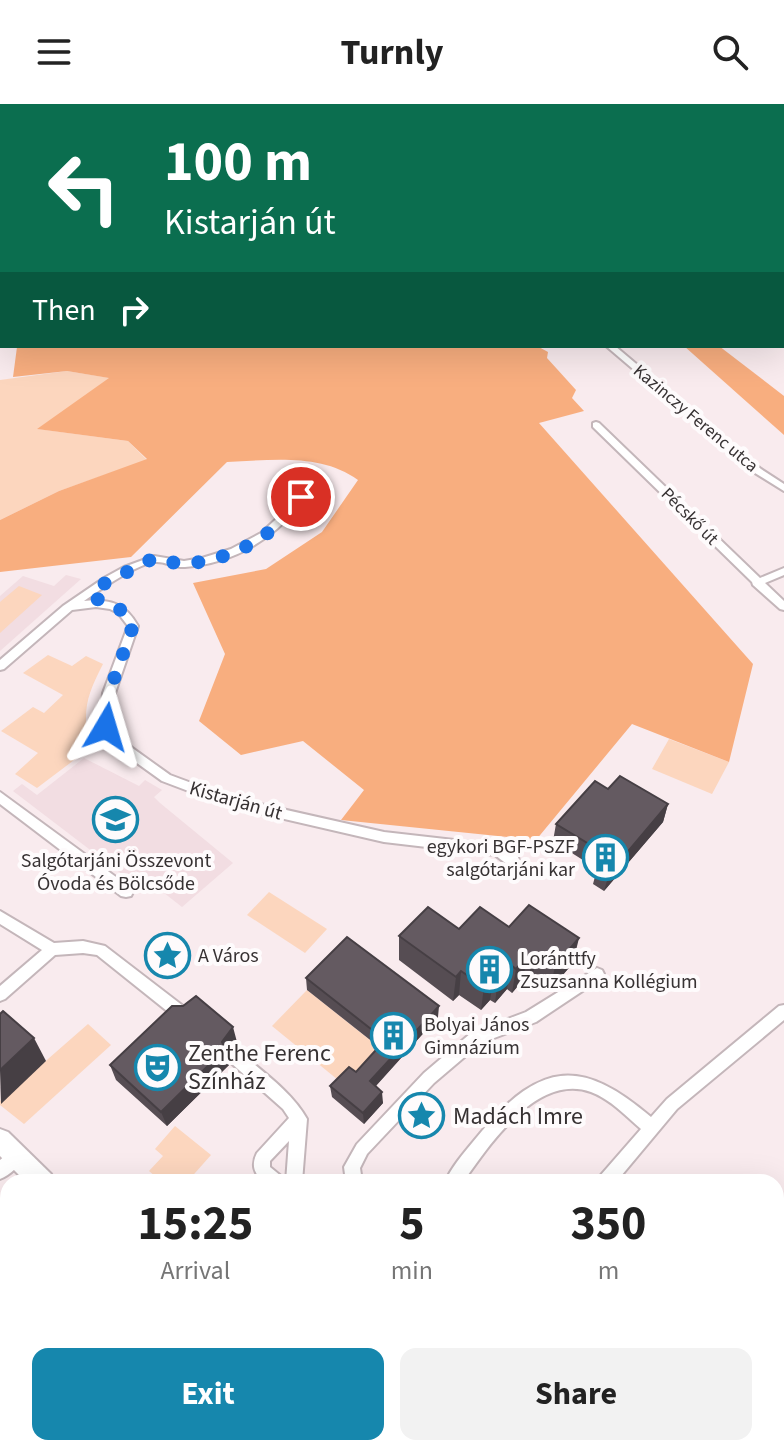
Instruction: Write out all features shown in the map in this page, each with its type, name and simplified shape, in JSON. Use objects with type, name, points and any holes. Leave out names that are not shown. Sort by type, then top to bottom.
[{"type":"main road","points":[[6,1155],[32,1174]]},
{"type":"street","name":"Kazinczy Ferenc utca","points":[[612,348],[758,471],[784,488]]},
{"type":"street","name":"Pécskő út","points":[[596,425],[784,607]]},
{"type":"street","points":[[0,666],[92,590],[154,558],[182,564],[252,546],[301,497]]},
{"type":"street","points":[[757,583],[784,571]]},
{"type":"street","points":[[92,590],[93,596],[105,604]]},
{"type":"street","points":[[67,608],[105,604]]},
{"type":"street","name":"Kistarján út","points":[[105,604],[118,607],[133,626],[109,693],[106,727],[113,740],[166,778],[228,801],[384,837],[498,850],[513,861]]},
{"type":"street","points":[[0,797],[126,892]]},
{"type":"street","points":[[0,917],[52,949],[83,947],[100,950],[182,1014]]},
{"type":"street","points":[[0,995],[52,949]]},
{"type":"street","points":[[353,1174],[352,1167],[362,1149],[422,1084],[476,1038],[531,1017],[597,974]]},
{"type":"street","points":[[613,1174],[685,1092],[784,1011]]},
{"type":"street","points":[[236,1058],[288,1104],[299,1119],[295,1174]]},
{"type":"street","points":[[459,1174],[498,1125],[517,1107],[531,1095],[559,1083],[581,1082],[602,1090],[620,1100],[652,1128]]},
{"type":"street","points":[[266,1174],[262,1170],[262,1158],[299,1119]]},
{"type":"shaded area","points":[[17,348],[541,348],[548,352],[547,358],[576,390],[572,398],[584,411],[539,423],[753,664],[729,762],[632,724],[536,840],[341,820],[364,790],[303,741],[241,755],[199,721],[225,654],[193,583],[266,569],[322,532],[358,480],[344,471],[312,462],[227,462],[131,557],[0,572],[0,520],[59,491],[147,459],[128,441],[37,429],[109,378],[67,371],[13,377]]},
{"type":"shaded area","points":[[686,348],[722,348],[784,396],[784,435]]},
{"type":"shaded area","points":[[67,371],[110,378],[38,429],[128,441],[147,460],[59,491],[0,520],[0,380]]},
{"type":"shaded area","points":[[66,575],[81,579],[0,651],[0,596],[23,576],[54,586]]},
{"type":"shaded area","points":[[19,586],[42,595],[0,633],[0,602]]},
{"type":"shaded area","points":[[48,655],[72,666],[86,656],[103,664],[87,704],[90,748],[37,788],[15,774],[38,753],[1,731],[33,707],[44,713],[63,695],[23,673]]},
{"type":"shaded area","points":[[669,739],[729,762],[712,794],[652,769]]},
{"type":"shaded area","name":"Salgótarjáni Összevont Óvoda és Bölcsőde","points":[[84,758],[139,786],[145,780],[162,790],[154,797],[233,863],[182,907],[136,871],[127,878],[13,791],[22,784],[37,795]]},
{"type":"shaded area","points":[[269,892],[327,929],[305,953],[247,915]]},
{"type":"shaded area","points":[[307,990],[385,1052],[343,1084],[272,1026]]},
{"type":"shaded area","points":[[88,1024],[111,1045],[24,1124],[0,1105],[0,1101]]},
{"type":"shaded area","points":[[175,1126],[211,1155],[194,1174],[153,1174],[149,1171],[163,1156],[155,1149]]},
{"type":"building","name":"egykori BGF-PSZF salgótarjáni kar","points":[[620,776],[668,804],[609,874],[597,867],[607,855],[556,824],[595,781],[608,789]]},
{"type":"building","points":[[529,905],[579,938],[555,966],[537,954],[532,960],[527,956],[516,969],[511,965],[498,979],[494,976],[484,987],[461,971],[456,977],[399,936],[428,907],[459,929],[480,907],[509,927]]},
{"type":"building","name":"Bolyai János Gimnázium","points":[[347,937],[439,1006],[370,1081],[382,1092],[363,1113],[330,1086],[349,1067],[356,1072],[385,1040],[306,978]]},
{"type":"building","points":[[196,996],[233,1027],[222,1042],[225,1049],[161,1112],[110,1065],[172,1006],[183,1006]]},
{"type":"building","points":[[3,1011],[34,1038],[0,1070],[0,1014]]},
{"type":"place","name":"Salgótarjáni Összevont Óvoda és Bölcsőde","points":[[116,820]]},
{"type":"place","name":"egykori BGF-PSZF salgótarjáni kar","points":[[606,857]]},
{"type":"place","name":"A Város","points":[[167,955]]},
{"type":"place","name":"Loránttfy Zsuzsanna Kollégium","points":[[489,970]]},
{"type":"place","name":"Bolyai János Gimnázium","points":[[393,1035]]},
{"type":"place","name":"Zenthe Ferenc Színház","points":[[157,1067]]},
{"type":"place","name":"Madách Imre","points":[[422,1116]]},
{"type":"route","points":[[106,727],[109,693],[133,626],[118,607],[97,599],[92,590],[154,558],[182,564],[252,546],[301,497]]}]
